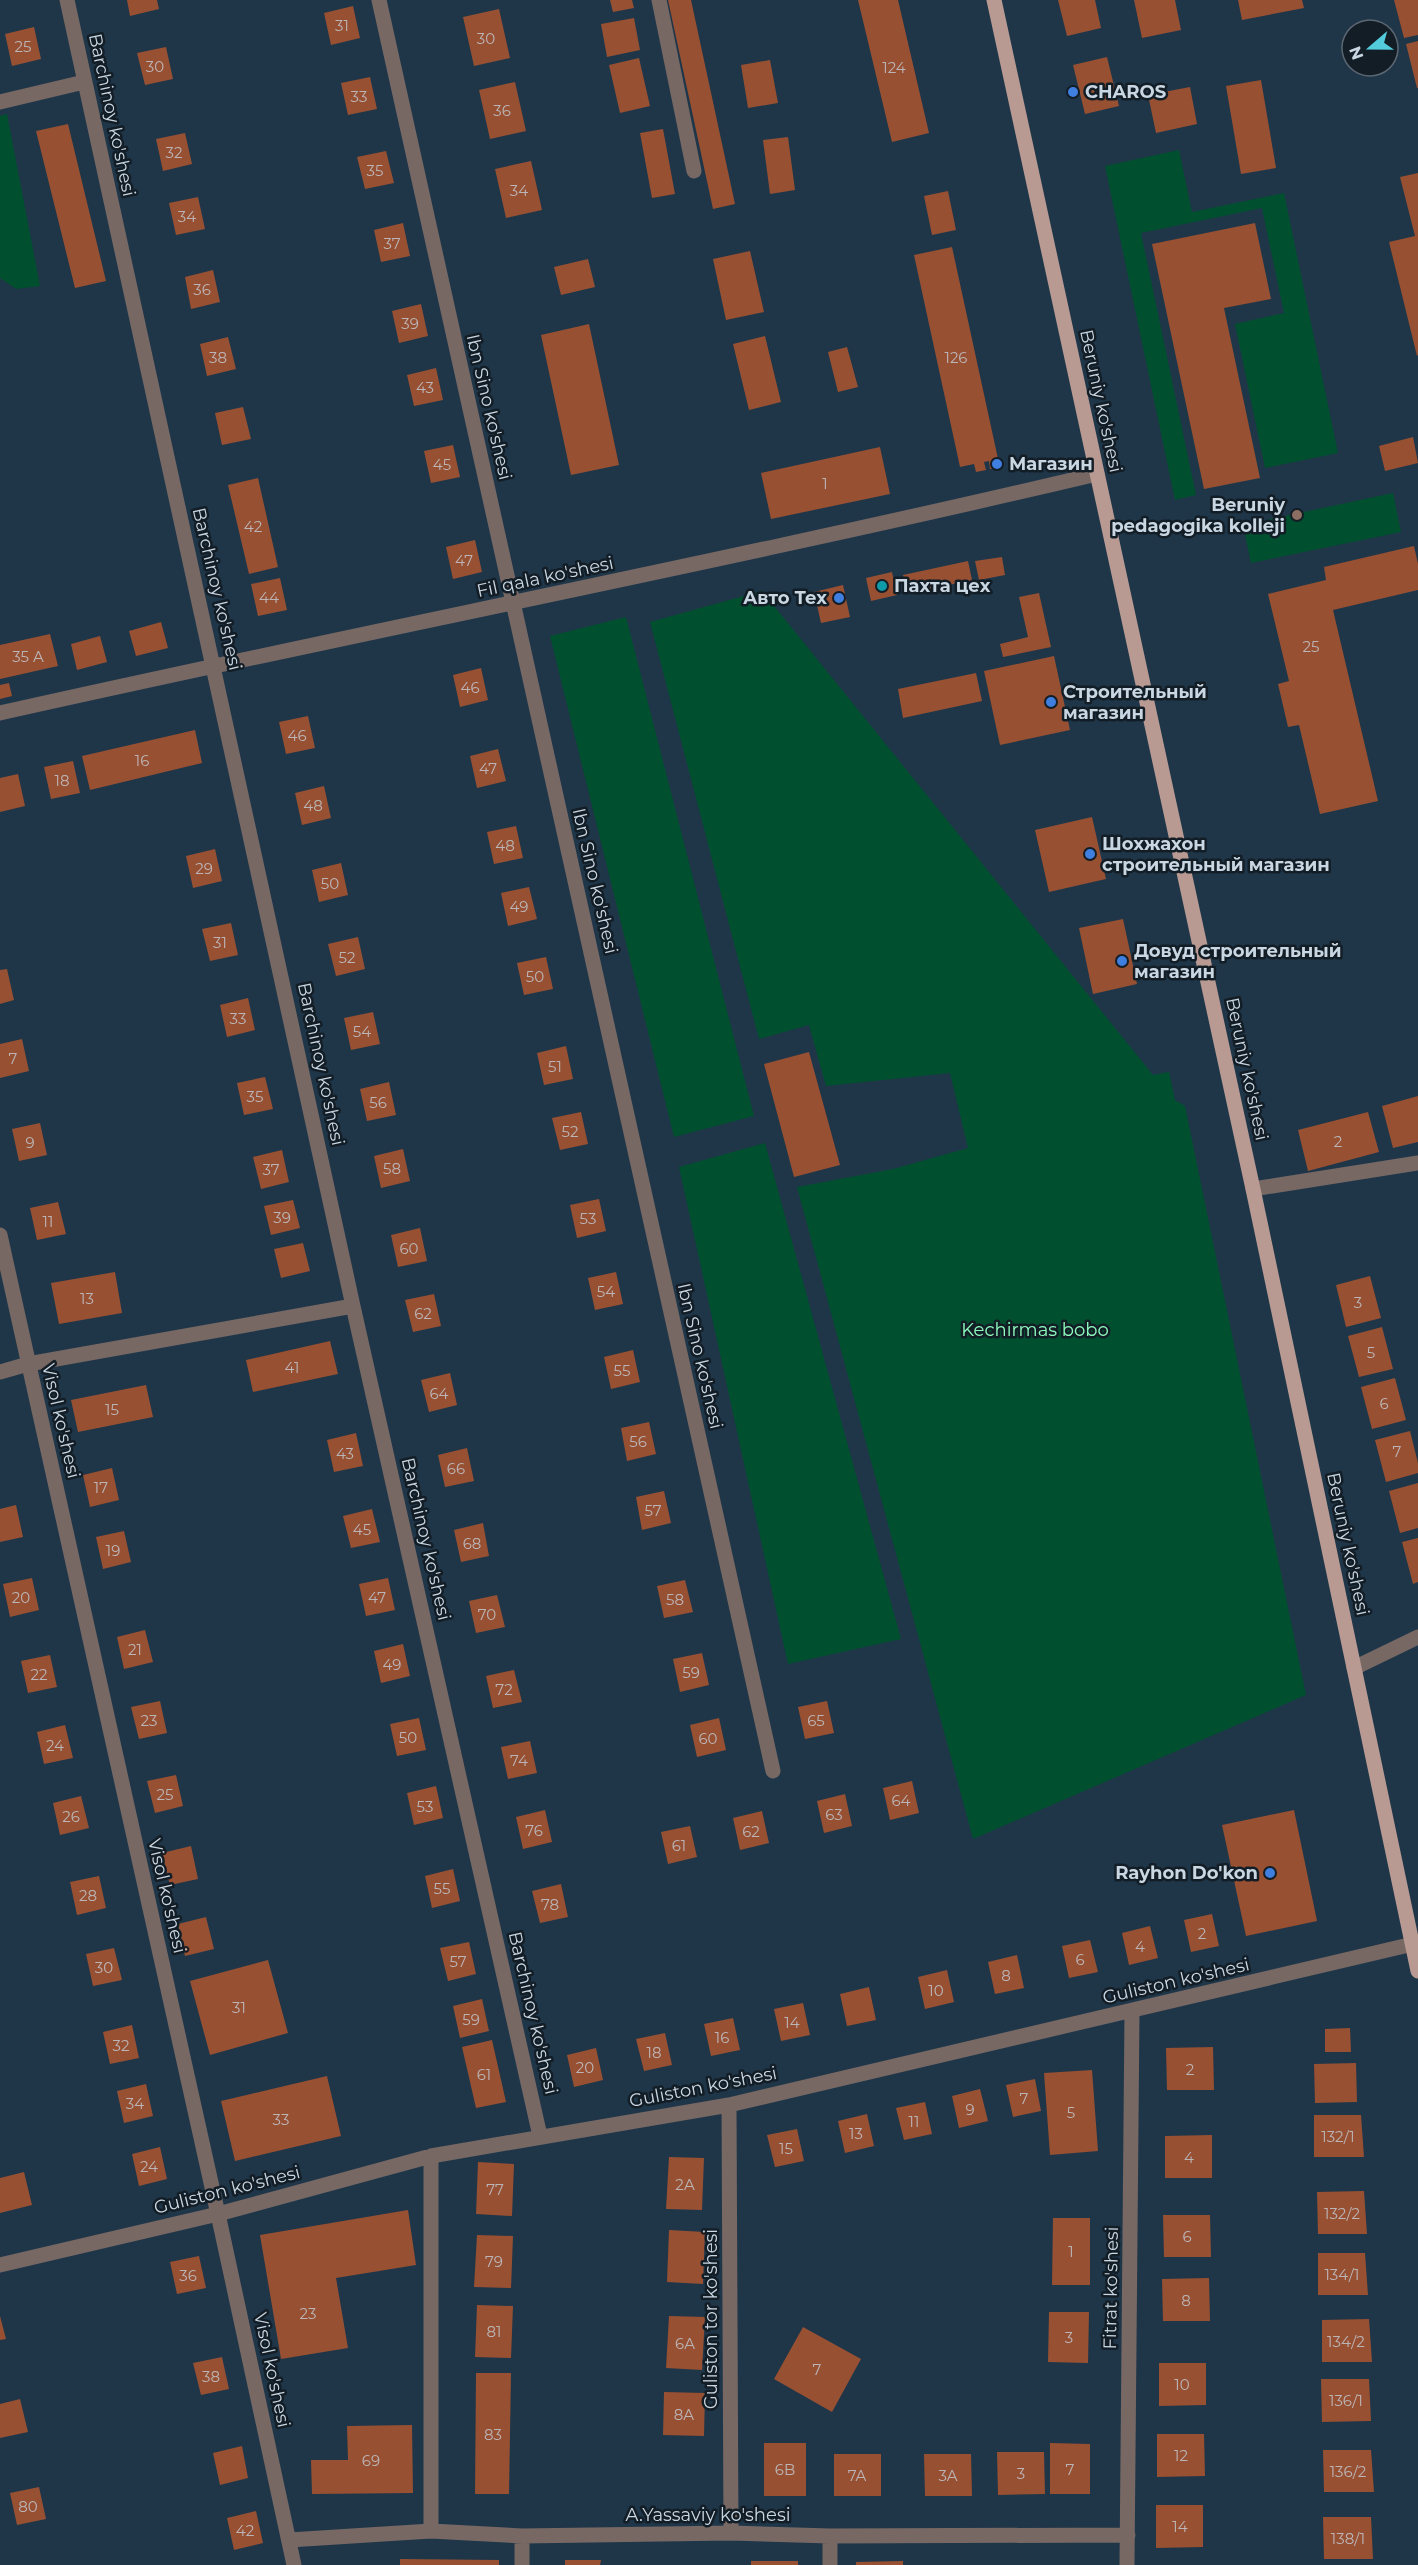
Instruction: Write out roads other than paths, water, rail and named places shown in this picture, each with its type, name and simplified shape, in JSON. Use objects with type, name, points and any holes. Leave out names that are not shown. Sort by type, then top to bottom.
[{"type":"main road","name":"Beruniy ko'shesi","points":[[994,0],[1253,1189],[1418,1971]]},
{"type":"street","name":"Barchinoy ko'shesi","points":[[67,0],[353,1306],[540,2136]]},
{"type":"street","name":"Ibn Sino ko'shesi","points":[[379,0],[773,1771]]},
{"type":"street","points":[[659,0],[694,171]]},
{"type":"street","points":[[0,102],[84,82]]},
{"type":"street","name":"Fil qala ko'shesi","points":[[0,713],[214,665],[513,604],[1097,474]]},
{"type":"street","points":[[1253,1189],[1418,1163]]},
{"type":"street","name":"Visol ko'shesi","points":[[0,1235],[294,2565]]},
{"type":"street","points":[[0,1372],[28,1364],[353,1306]]},
{"type":"street","points":[[1354,1668],[1418,1637]]},
{"type":"street","name":"Guliston ko'shesi","points":[[0,2265],[218,2214],[431,2156],[729,2105],[1132,2012],[1413,1944]]},
{"type":"street","name":"Fitrat ko'shesi","points":[[1128,2565],[1132,2012]]},
{"type":"street","name":"Guliston tor ko'shesi","points":[[729,2105],[731,2533]]},
{"type":"street","points":[[431,2156],[431,2531]]},
{"type":"street","name":"A.Yassaviy ko'shesi","points":[[289,2540],[431,2531],[522,2536],[731,2533],[830,2536],[1128,2535]]},
{"type":"street","points":[[522,2536],[522,2565]]},
{"type":"street","points":[[830,2536],[830,2565]]},
{"type":"place","name":"CHAROS","points":[[1073,92]]},
{"type":"place","name":"Магазин","points":[[997,464]]},
{"type":"place","name":"Beruniy pedagogika kolleji","points":[[1297,515]]},
{"type":"place","name":"Пахта цех","points":[[882,586]]},
{"type":"place","name":"Авто Тех","points":[[839,598]]},
{"type":"place","name":"Строительный магазин","points":[[1051,702]]},
{"type":"place","name":"Шохжахон строительный магазин","points":[[1090,854]]},
{"type":"place","name":"Довуд строительный магазин","points":[[1122,961]]},
{"type":"place","name":"Rayhon Do'kon","points":[[1270,1873]]},
{"type":"park label","name":"Kechirmas bobo","points":[[1035,1330]]}]
